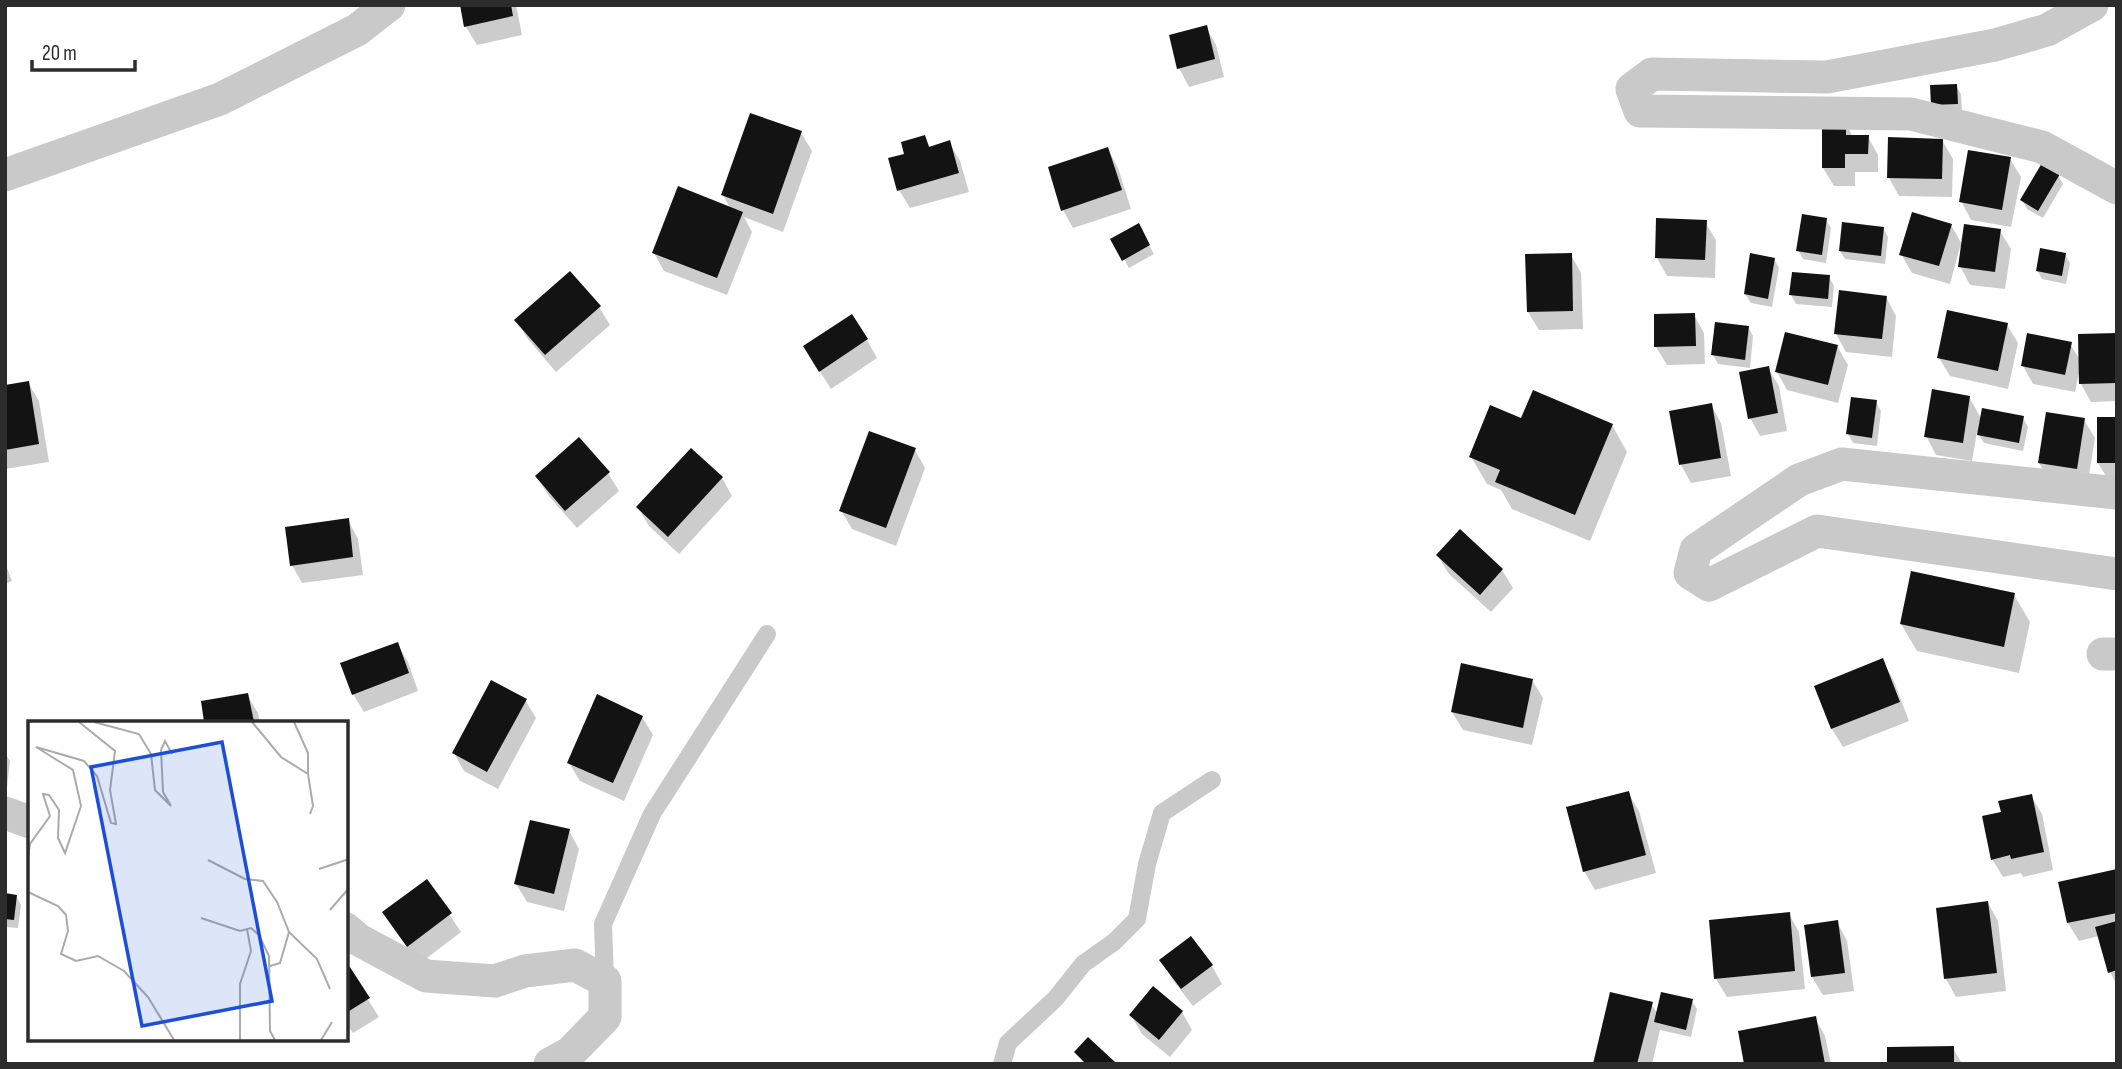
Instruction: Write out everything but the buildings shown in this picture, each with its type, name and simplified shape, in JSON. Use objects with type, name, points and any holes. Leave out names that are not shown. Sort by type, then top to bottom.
[{"type":"street","points":[[5,175],[220,99],[357,30],[388,5]]},
{"type":"street","points":[[2092,5],[2048,30],[1995,45],[1827,77],[1652,74],[1632,89],[1640,111],[1911,114],[2042,147],[2117,188]]},
{"type":"street","points":[[2117,493],[1842,464],[1799,480],[1696,550],[1690,573],[1709,585],[1817,531],[2117,574]]},
{"type":"street","points":[[5,813],[28,821]]},
{"type":"street","points":[[348,931],[359,940],[426,976],[495,981],[525,971],[575,965],[605,981],[605,1017],[570,1053],[550,1064]]},
{"type":"lane","points":[[605,981],[603,925],[652,814],[767,634]]},
{"type":"lane","points":[[1002,1064],[1008,1043],[1056,998],[1083,964],[1114,942],[1137,919],[1147,864],[1162,813],[1212,780]]}]
